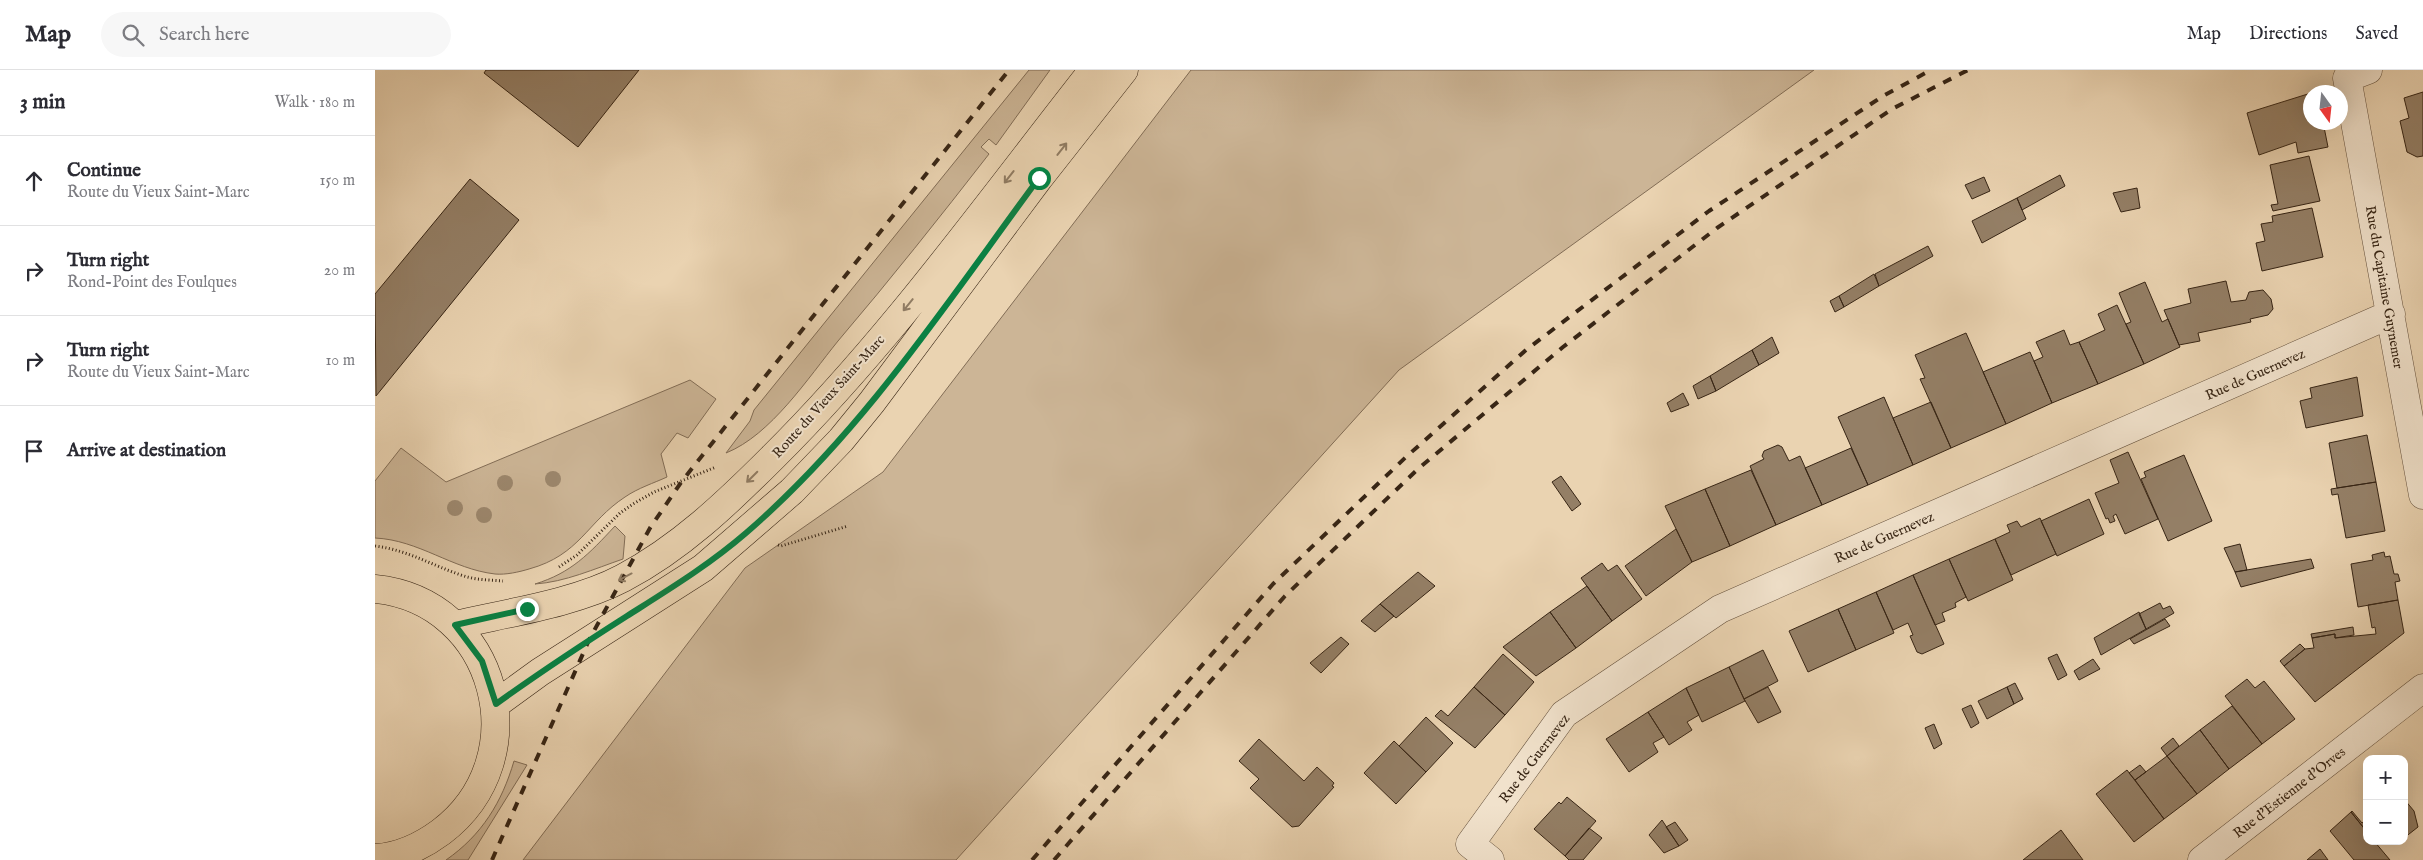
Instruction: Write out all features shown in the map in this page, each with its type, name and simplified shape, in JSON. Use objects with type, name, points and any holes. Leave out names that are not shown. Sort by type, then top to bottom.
[{"type":"main road","name":"Route du Vieux Saint-Marc","points":[[455,625],[576,596],[621,579],[658,557],[712,515],[809,421],[875,346],[1093,70]]},
{"type":"main road","points":[[496,704],[557,661],[703,568],[792,492],[841,440],[872,402],[1033,186],[1124,70]]},
{"type":"main road","points":[[375,589],[419,601],[455,625],[482,661],[496,704],[495,745],[483,785],[459,819],[426,844],[382,859]]},
{"type":"street","name":"Rue du Capitaine Guynemer","points":[[2357,74],[2391,314],[2416,411],[2423,495]]},
{"type":"street","name":"Rue de Guernevez","points":[[1489,860],[1470,844],[1564,714],[1720,609],[2391,314]]},
{"type":"street","name":"Rue d'Estienne d'Orves","points":[[2202,860],[2423,688]]},
{"type":"path","points":[[557,568],[577,555],[620,513],[633,504],[654,492],[725,464]]},
{"type":"path","points":[[781,546],[847,526]]},
{"type":"path","points":[[375,546],[393,548],[420,557],[465,577],[511,581]]},
{"type":"shaded area","points":[[1029,70],[1050,70],[996,145],[989,139],[981,147],[989,154],[896,272],[788,404],[743,445],[726,453],[750,421],[754,410]]},
{"type":"shaded area","points":[[1191,70],[1814,70],[1399,370],[956,860],[523,860],[745,568],[883,472]]},
{"type":"shaded area","points":[[690,380],[716,399],[688,438],[677,433],[661,454],[667,477],[625,497],[601,517],[572,547],[546,563],[517,572],[495,574],[464,567],[406,544],[375,538],[375,481],[401,448],[446,482]]},
{"type":"shaded area","points":[[615,526],[625,536],[623,559],[568,578],[535,584],[559,574],[579,561]]},
{"type":"shaded area","points":[[514,761],[527,765],[468,860],[446,860],[470,840],[489,816],[497,804]]},
{"type":"building","points":[[486,70],[639,70],[578,147],[484,73]]},
{"type":"building","points":[[2423,92],[2423,156],[2417,157],[2407,152],[2400,121],[2409,118],[2404,98]]},
{"type":"building","points":[[2303,96],[2303,130],[2325,130],[2328,147],[2298,153],[2296,142],[2259,155],[2247,113]]},
{"type":"building","points":[[2309,156],[2320,201],[2273,211],[2271,205],[2278,204],[2270,165]]},
{"type":"building","points":[[2060,175],[2065,186],[2022,210],[2017,198]]},
{"type":"building","points":[[1984,177],[1990,191],[1972,199],[1965,185]]},
{"type":"building","points":[[470,179],[519,220],[376,396],[375,294]]},
{"type":"building","points":[[2137,188],[2140,208],[2121,212],[2113,193]]},
{"type":"building","points":[[2017,198],[2026,219],[1982,243],[1972,221]]},
{"type":"building","points":[[2312,208],[2323,257],[2262,271],[2256,243],[2265,241],[2261,224],[2273,222],[2272,216]]},
{"type":"building","points":[[1928,246],[1933,256],[1879,286],[1875,274]]},
{"type":"building","points":[[1874,274],[1879,286],[1844,307],[1839,296]]},
{"type":"building","points":[[2226,281],[2231,302],[2246,300],[2249,292],[2263,290],[2271,299],[2273,309],[2268,315],[2250,319],[2251,322],[2198,333],[2200,341],[2179,345],[2164,310],[2191,303],[2188,289]]},
{"type":"building","points":[[2145,282],[2162,322],[2168,319],[2180,347],[2144,364],[2126,324],[2131,322],[2119,293]]},
{"type":"building","points":[[1839,296],[1844,307],[1835,312],[1830,301]]},
{"type":"building","points":[[2117,305],[2144,364],[2098,384],[2079,342],[2105,330],[2098,314]]},
{"type":"building","points":[[2064,330],[2070,345],[2079,342],[2098,384],[2052,403],[2034,361],[2043,357],[2036,342]]},
{"type":"building","points":[[1966,333],[2006,424],[1951,448],[1920,379],[1925,378],[1915,355]]},
{"type":"building","points":[[1772,337],[1779,353],[1759,365],[1752,350]]},
{"type":"building","points":[[1752,350],[1759,365],[1716,391],[1710,376]]},
{"type":"building","points":[[2030,352],[2052,403],[2006,424],[1983,372]]},
{"type":"building","points":[[1710,376],[1716,391],[1698,399],[1693,386]]},
{"type":"building","points":[[2357,377],[2363,416],[2306,428],[2300,401],[2312,398],[2310,388]]},
{"type":"building","points":[[1683,393],[1689,405],[1671,412],[1667,403]]},
{"type":"building","points":[[1884,397],[1913,465],[1868,485],[1838,417]]},
{"type":"building","points":[[1931,402],[1951,448],[1913,465],[1893,418]]},
{"type":"building","points":[[2367,435],[2376,482],[2337,488],[2329,443]]},
{"type":"building","points":[[1778,445],[1782,447],[1789,461],[1800,456],[1822,505],[1776,525],[1750,466],[1764,459],[1762,456],[1764,451]]},
{"type":"building","points":[[1851,448],[1868,485],[1822,505],[1805,468]]},
{"type":"building","points":[[2128,452],[2158,519],[2125,534],[2116,514],[2113,516],[2115,521],[2110,523],[2108,518],[2106,519],[2095,493],[2119,483],[2110,460]]},
{"type":"building","points":[[2184,455],[2212,521],[2168,541],[2141,479],[2146,477],[2144,472]]},
{"type":"building","points":[[1751,470],[1776,525],[1730,546],[1705,489]]},
{"type":"building","points":[[1561,476],[1581,504],[1572,511],[1552,482]]},
{"type":"building","points":[[2376,482],[2385,531],[2346,538],[2338,494],[2332,495],[2331,489]]},
{"type":"building","points":[[1705,489],[1730,546],[1692,562],[1665,506]]},
{"type":"building","points":[[2089,499],[2104,534],[2057,556],[2041,521]]},
{"type":"building","points":[[2040,518],[2056,554],[2011,575],[1995,539],[2010,532],[2007,525],[2017,521],[2021,527]]},
{"type":"building","points":[[1676,529],[1692,562],[1646,596],[1625,566]]},
{"type":"building","points":[[1995,539],[2013,580],[1968,601],[1949,559]]},
{"type":"building","points":[[2240,544],[2247,570],[2235,572],[2224,548]]},
{"type":"building","points":[[2384,552],[2385,557],[2390,556],[2394,574],[2398,574],[2400,581],[2395,582],[2398,600],[2358,607],[2351,564],[2373,560],[2372,555]]},
{"type":"building","points":[[1949,559],[1966,597],[1955,603],[1956,607],[1942,613],[1945,621],[1935,625],[1913,575]]},
{"type":"building","points":[[2311,559],[2314,568],[2241,587],[2235,572]]},
{"type":"building","points":[[1602,563],[1608,571],[1617,565],[1642,599],[1612,621],[1581,578]]},
{"type":"building","points":[[1418,572],[1435,586],[1396,618],[1380,604]]},
{"type":"building","points":[[1913,575],[1944,644],[1922,654],[1917,652],[1910,636],[1913,635],[1908,623],[1893,630],[1876,592]]},
{"type":"building","points":[[1587,586],[1612,621],[1576,648],[1550,612]]},
{"type":"building","points":[[1876,592],[1894,633],[1856,650],[1838,609]]},
{"type":"building","points":[[2398,600],[2404,633],[2315,702],[2284,666],[2305,649],[2314,648],[2312,638],[2335,634],[2335,638],[2376,634],[2375,627],[2372,628],[2368,605]]},
{"type":"building","points":[[2160,603],[2163,609],[2170,606],[2174,613],[2146,629],[2139,614]]},
{"type":"building","points":[[1380,604],[1394,616],[1375,632],[1361,621]]},
{"type":"building","points":[[1838,609],[1856,650],[1808,672],[1789,631]]},
{"type":"building","points":[[1550,612],[1576,648],[1536,676],[1503,647]]},
{"type":"building","points":[[2139,612],[2146,629],[2101,655],[2094,638]]},
{"type":"building","points":[[2165,619],[2170,626],[2134,644],[2130,639]]},
{"type":"building","points":[[2353,627],[2354,635],[2335,638],[2335,634],[2312,638],[2311,634]]},
{"type":"building","points":[[1341,637],[1349,644],[1321,673],[1310,663]]},
{"type":"building","points":[[2300,644],[2305,649],[2284,666],[2280,661]]},
{"type":"building","points":[[1763,650],[1778,681],[1744,699],[1729,667]]},
{"type":"building","points":[[1503,654],[1534,682],[1505,715],[1474,687]]},
{"type":"building","points":[[2057,654],[2067,675],[2058,680],[2048,658]]},
{"type":"building","points":[[2093,659],[2100,669],[2079,680],[2074,671]]},
{"type":"building","points":[[1729,667],[1745,701],[1702,722],[1686,688]]},
{"type":"building","points":[[2247,679],[2255,688],[2264,681],[2295,719],[2262,744],[2225,696]]},
{"type":"building","points":[[2015,683],[2023,699],[2014,704],[2007,687]]},
{"type":"building","points":[[1474,687],[1505,715],[1475,748],[1435,716],[1441,710],[1448,716]]},
{"type":"building","points":[[1768,687],[1781,712],[1758,723],[1744,699]]},
{"type":"building","points":[[2007,687],[2014,704],[1987,719],[1978,701]]},
{"type":"building","points":[[1686,688],[1699,715],[1687,722],[1692,730],[1669,745],[1648,712]]},
{"type":"building","points":[[1971,705],[1979,723],[1971,728],[1962,709]]},
{"type":"building","points":[[2232,706],[2262,744],[2229,769],[2200,730]]},
{"type":"building","points":[[1648,712],[1664,737],[1653,743],[1658,752],[1629,772],[1606,739]]},
{"type":"building","points":[[1426,717],[1453,743],[1426,772],[1399,746]]},
{"type":"building","points":[[1934,724],[1942,744],[1934,749],[1925,728]]},
{"type":"building","points":[[2200,730],[2229,769],[2197,794],[2167,756]]},
{"type":"building","points":[[2173,738],[2179,746],[2167,756],[2161,748]]},
{"type":"building","points":[[1259,739],[1304,781],[1317,767],[1334,783],[1332,786],[1334,787],[1299,826],[1292,827],[1250,788],[1259,779],[1239,761]]},
{"type":"building","points":[[1394,741],[1426,772],[1396,804],[1364,773]]},
{"type":"building","points":[[2167,756],[2197,794],[2164,819],[2135,780]]},
{"type":"building","points":[[2140,765],[2146,772],[2135,780],[2129,773]]},
{"type":"building","points":[[2127,770],[2164,819],[2134,842],[2096,794]]},
{"type":"building","points":[[1567,797],[1596,821],[1565,856],[1534,829],[1559,802],[1561,804]]},
{"type":"building","points":[[2408,804],[2414,811],[2418,827],[2408,835]]},
{"type":"building","points":[[2351,812],[2363,822],[2363,827]]},
{"type":"building","points":[[2351,812],[2363,827],[2363,845],[2377,845],[2390,860],[2354,860],[2330,831]]},
{"type":"building","points":[[1662,820],[1679,846],[1664,853],[1649,835]]},
{"type":"building","points":[[1675,822],[1688,840],[1679,846],[1666,827]]},
{"type":"building","points":[[1589,828],[1602,838],[1583,860],[1569,860],[1565,856]]},
{"type":"building","points":[[2061,830],[2083,860],[2023,860]]},
{"type":"building","points":[[2320,849],[2328,860],[2307,860]]},
{"type":"railway","points":[[492,860],[589,640],[650,528],[682,481],[1009,70]]},
{"type":"railway","points":[[1032,860],[1273,584],[1406,457],[1526,350],[1709,211],[1883,96],[1931,70]]},
{"type":"railway","points":[[1054,860],[1285,596],[1418,469],[1563,347],[1717,228],[1892,109],[1968,70]]},
{"type":"route","points":[[527,609],[455,625],[482,661],[496,704],[540,672],[703,568],[792,492],[841,440],[872,402],[1039,178]]}]
